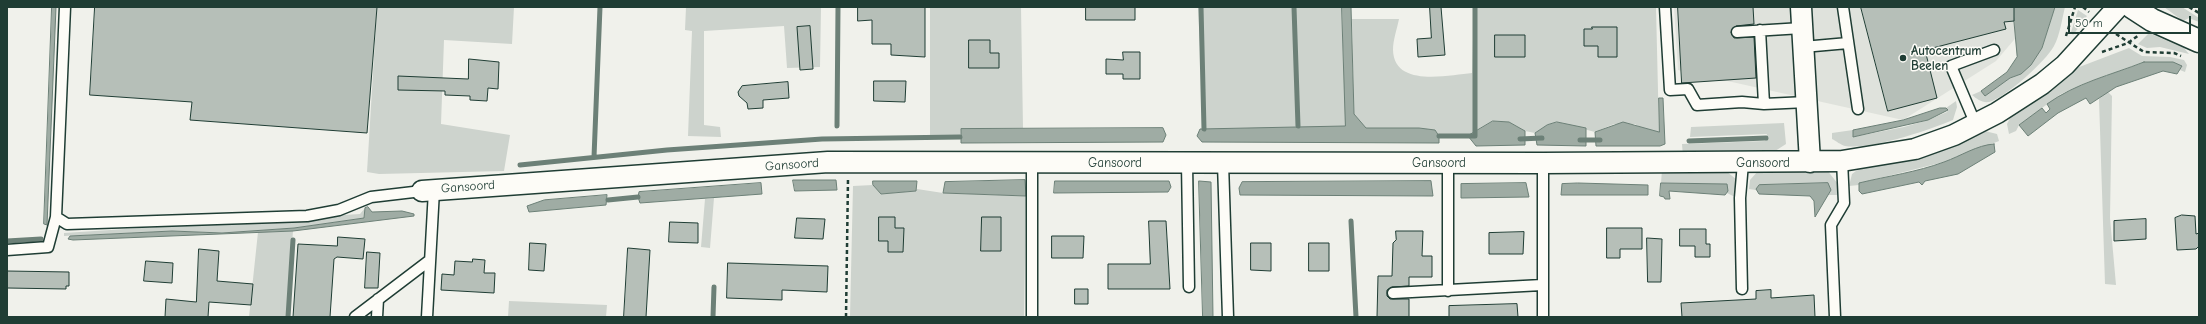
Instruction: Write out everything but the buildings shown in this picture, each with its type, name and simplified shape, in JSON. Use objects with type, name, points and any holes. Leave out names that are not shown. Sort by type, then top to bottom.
[{"type":"main road","points":[[2132,7],[2194,50]]},
{"type":"street","name":"Gansoord","points":[[1801,7],[1810,162]]},
{"type":"street","name":"Gansoord","points":[[428,190],[848,162],[1743,163],[1842,161],[1915,149],[1976,125],[2018,101],[2053,75],[2065,65],[2118,7]]},
{"type":"lane","points":[[7,250],[48,247],[56,217],[65,7]]},
{"type":"lane","points":[[1665,7],[1670,90],[1688,89],[1697,105],[1742,102],[1764,104],[1807,102]]},
{"type":"lane","points":[[1843,7],[1858,108]]},
{"type":"lane","points":[[1760,30],[1764,104]]},
{"type":"lane","points":[[1737,32],[1760,30],[1848,44]]},
{"type":"lane","points":[[1976,125],[1951,66],[1994,50]]},
{"type":"lane","points":[[1835,317],[1831,225],[1844,204],[1842,161]]},
{"type":"lane","points":[[1032,163],[1032,317]]},
{"type":"lane","points":[[1187,163],[1189,287]]},
{"type":"lane","points":[[1223,163],[1228,317]]},
{"type":"lane","points":[[1448,163],[1448,291]]},
{"type":"lane","points":[[1543,163],[1543,317]]},
{"type":"lane","points":[[1742,289],[1740,198],[1743,163]]},
{"type":"lane","points":[[56,217],[67,224],[307,216],[339,210],[371,197],[428,190],[430,260],[427,317]]},
{"type":"lane","points":[[355,317],[430,260]]},
{"type":"lane","points":[[1393,293],[1542,285]]},
{"type":"lane","points":[[377,317],[378,299]]},
{"type":"path","points":[[2189,7],[2199,13]]},
{"type":"path","points":[[2128,43],[2144,52],[2174,53],[2194,50]]},
{"type":"path","points":[[846,317],[848,162]]},
{"type":"shaded area","points":[[52,7],[56,7],[47,225],[44,224]]},
{"type":"shaded area","points":[[377,7],[514,7],[512,44],[444,40],[441,124],[510,135],[504,171],[379,174],[367,172]]},
{"type":"shaded area","points":[[686,7],[821,7],[820,67],[787,68],[784,26],[704,31],[704,125],[720,127],[721,137],[688,136],[692,31],[685,30]]},
{"type":"shaded area","points":[[930,7],[1021,7],[1023,128],[961,129],[960,137],[930,137]]},
{"type":"shaded area","points":[[1198,7],[1342,7],[1345,127],[1204,129]]},
{"type":"shaded area","points":[[1342,7],[1351,7],[1354,114],[1366,128],[1419,128],[1435,130],[1439,136],[1439,143],[1202,142],[1197,136],[1200,129],[1345,126]]},
{"type":"shaded area","points":[[1474,7],[1656,7],[1659,133],[1644,130],[1635,124],[1614,124],[1595,132],[1557,122],[1547,125],[1535,133],[1525,131],[1509,122],[1494,121],[1468,136],[1439,136],[1434,130],[1419,128],[1365,128],[1354,114],[1352,19],[1399,19],[1394,38],[1393,50],[1396,62],[1403,70],[1412,75],[1437,77],[1450,76],[1472,73]]},
{"type":"shaded area","points":[[1674,7],[2042,7],[1996,61],[1903,120],[1678,70]]},
{"type":"shaded area","points":[[2013,7],[2055,7],[2042,48],[2031,65],[2021,74],[2010,78],[1985,96],[1981,91],[2007,72],[2017,57]]},
{"type":"shaded area","points":[[2055,7],[2065,7],[2056,42],[2050,53],[2043,61],[2005,94],[1996,99],[1989,102],[1984,102],[1972,95],[1981,91],[1985,95],[2010,78],[2021,74],[2042,48]]},
{"type":"shaded area","points":[[2164,7],[2182,7],[2199,18],[2199,22],[2189,18],[2183,21]]},
{"type":"shaded area","points":[[2078,10],[2087,16],[2073,35],[2071,32]]},
{"type":"shaded area","points":[[2149,33],[2184,48],[2189,54],[2160,47],[2147,48],[2138,44]]},
{"type":"shaded area","points":[[2129,48],[2142,56],[2170,57],[2184,60],[2187,65],[2185,72],[2180,70],[2182,67],[2144,62],[2088,82],[2061,94],[2019,125],[2016,131],[2009,134],[2007,124],[2011,116],[2074,69]]},
{"type":"shaded area","points":[[2144,62],[2173,62],[2182,66],[2177,74],[2163,71],[2116,87],[2090,104],[2086,98],[2058,113],[2028,136],[2019,125],[2042,108],[2046,113],[2050,109],[2047,104],[2070,90]]},
{"type":"shaded area","points":[[2107,91],[2112,96],[2110,218],[2116,285],[2105,284],[2099,99]]},
{"type":"shaded area","points":[[1659,98],[1663,98],[1665,144],[1660,146],[1596,146],[1595,132],[1623,122],[1659,132]]},
{"type":"shaded area","points":[[1956,101],[1957,107],[1953,120],[1915,134],[1884,142],[1856,146],[1845,146],[1832,139],[1832,133],[1853,130],[1853,137],[1904,127],[1928,120],[1947,112],[1948,110],[1946,108]]},
{"type":"shaded area","points":[[1940,108],[1946,108],[1948,110],[1928,120],[1853,137],[1853,130],[1903,120]]},
{"type":"shaded area","points":[[1493,121],[1509,122],[1525,131],[1525,145],[1476,146],[1468,136]]},
{"type":"shaded area","points":[[1557,122],[1586,128],[1586,146],[1537,145],[1535,133],[1547,125]]},
{"type":"shaded area","points":[[1784,123],[1786,144],[1772,153],[1683,157],[1682,144],[1765,141],[1767,134],[1690,137],[1691,127]]},
{"type":"shaded area","points":[[1163,128],[1166,135],[1163,142],[961,143],[961,129]]},
{"type":"shaded area","points":[[1985,131],[1997,134],[1999,141],[1944,162],[1860,183],[1859,185],[1849,186],[1852,174],[1860,168],[1906,160],[1947,147]]},
{"type":"shaded area","points":[[1994,144],[1995,152],[1958,174],[1925,181],[1922,185],[1919,182],[1862,194],[1859,191],[1859,183],[1923,169],[1944,162],[1981,146]]},
{"type":"shaded area","points":[[1662,170],[1726,171],[1737,180],[1735,197],[1727,193],[1727,184],[1661,183]]},
{"type":"shaded area","points":[[1827,170],[1838,184],[1837,195],[1828,195],[1831,190],[1759,185],[1756,190],[1749,189],[1750,180],[1758,171]]},
{"type":"shaded area","points":[[793,180],[836,180],[837,190],[795,191]]},
{"type":"shaded area","points":[[1025,180],[1026,196],[943,193],[945,182]]},
{"type":"shaded area","points":[[873,181],[917,181],[916,191],[881,194],[873,185]]},
{"type":"shaded area","points":[[1055,181],[1169,181],[1171,187],[1168,192],[1054,193]]},
{"type":"shaded area","points":[[1199,181],[1211,182],[1213,317],[1203,317]]},
{"type":"shaded area","points":[[1431,181],[1433,196],[1240,195],[1239,188],[1242,182]]},
{"type":"shaded area","points":[[761,183],[762,194],[640,203],[638,197],[639,192]]},
{"type":"shaded area","points":[[1526,183],[1529,197],[1461,198],[1461,184]]},
{"type":"shaded area","points":[[1661,183],[1727,184],[1728,191],[1725,195],[1669,191],[1670,199],[1665,199],[1664,197],[1660,196]]},
{"type":"shaded area","points":[[1828,183],[1831,190],[1815,217],[1814,201],[1810,196],[1759,194],[1756,189],[1759,185]]},
{"type":"shaded area","points":[[1562,184],[1648,185],[1648,195],[1561,195]]},
{"type":"shaded area","points":[[873,185],[881,194],[915,191],[917,189],[943,193],[1026,196],[1024,317],[850,317],[853,186]]},
{"type":"shaded area","points":[[607,195],[606,205],[529,212],[527,206],[544,200]]},
{"type":"shaded area","points":[[714,198],[710,248],[701,247],[705,199]]},
{"type":"shaded area","points":[[368,207],[372,212],[402,211],[414,214],[414,216],[293,231],[68,239],[70,236],[172,231],[222,233],[294,228],[364,218],[365,208]]},
{"type":"shaded area","points":[[365,208],[364,218],[294,228],[222,233],[172,231],[64,236],[64,233],[172,226],[319,220],[328,216],[360,214]]},
{"type":"shaded area","points":[[293,231],[287,317],[249,317],[258,232]]},
{"type":"shaded area","points":[[509,301],[607,305],[606,317],[508,317]]},
{"type":"waterway","points":[[594,157],[600,7]]},
{"type":"waterway","points":[[837,126],[838,7]]},
{"type":"waterway","points":[[1201,7],[1204,129]]},
{"type":"waterway","points":[[1294,7],[1298,126]]},
{"type":"waterway","points":[[1475,7],[1475,136]]},
{"type":"waterway","points":[[1439,136],[1474,136]]},
{"type":"waterway","points":[[520,165],[667,150],[822,139],[960,137]]},
{"type":"waterway","points":[[1520,139],[1542,138]]},
{"type":"waterway","points":[[1689,141],[1766,138]]},
{"type":"waterway","points":[[1580,140],[1600,140]]},
{"type":"waterway","points":[[608,200],[638,197]]},
{"type":"waterway","points":[[1351,221],[1356,317]]},
{"type":"waterway","points":[[7,241],[41,239]]},
{"type":"waterway","points":[[288,317],[293,240]]},
{"type":"waterway","points":[[713,317],[714,287]]},
{"type":"place","name":"Autocentrum Beelen","points":[[1903,58]]}]
